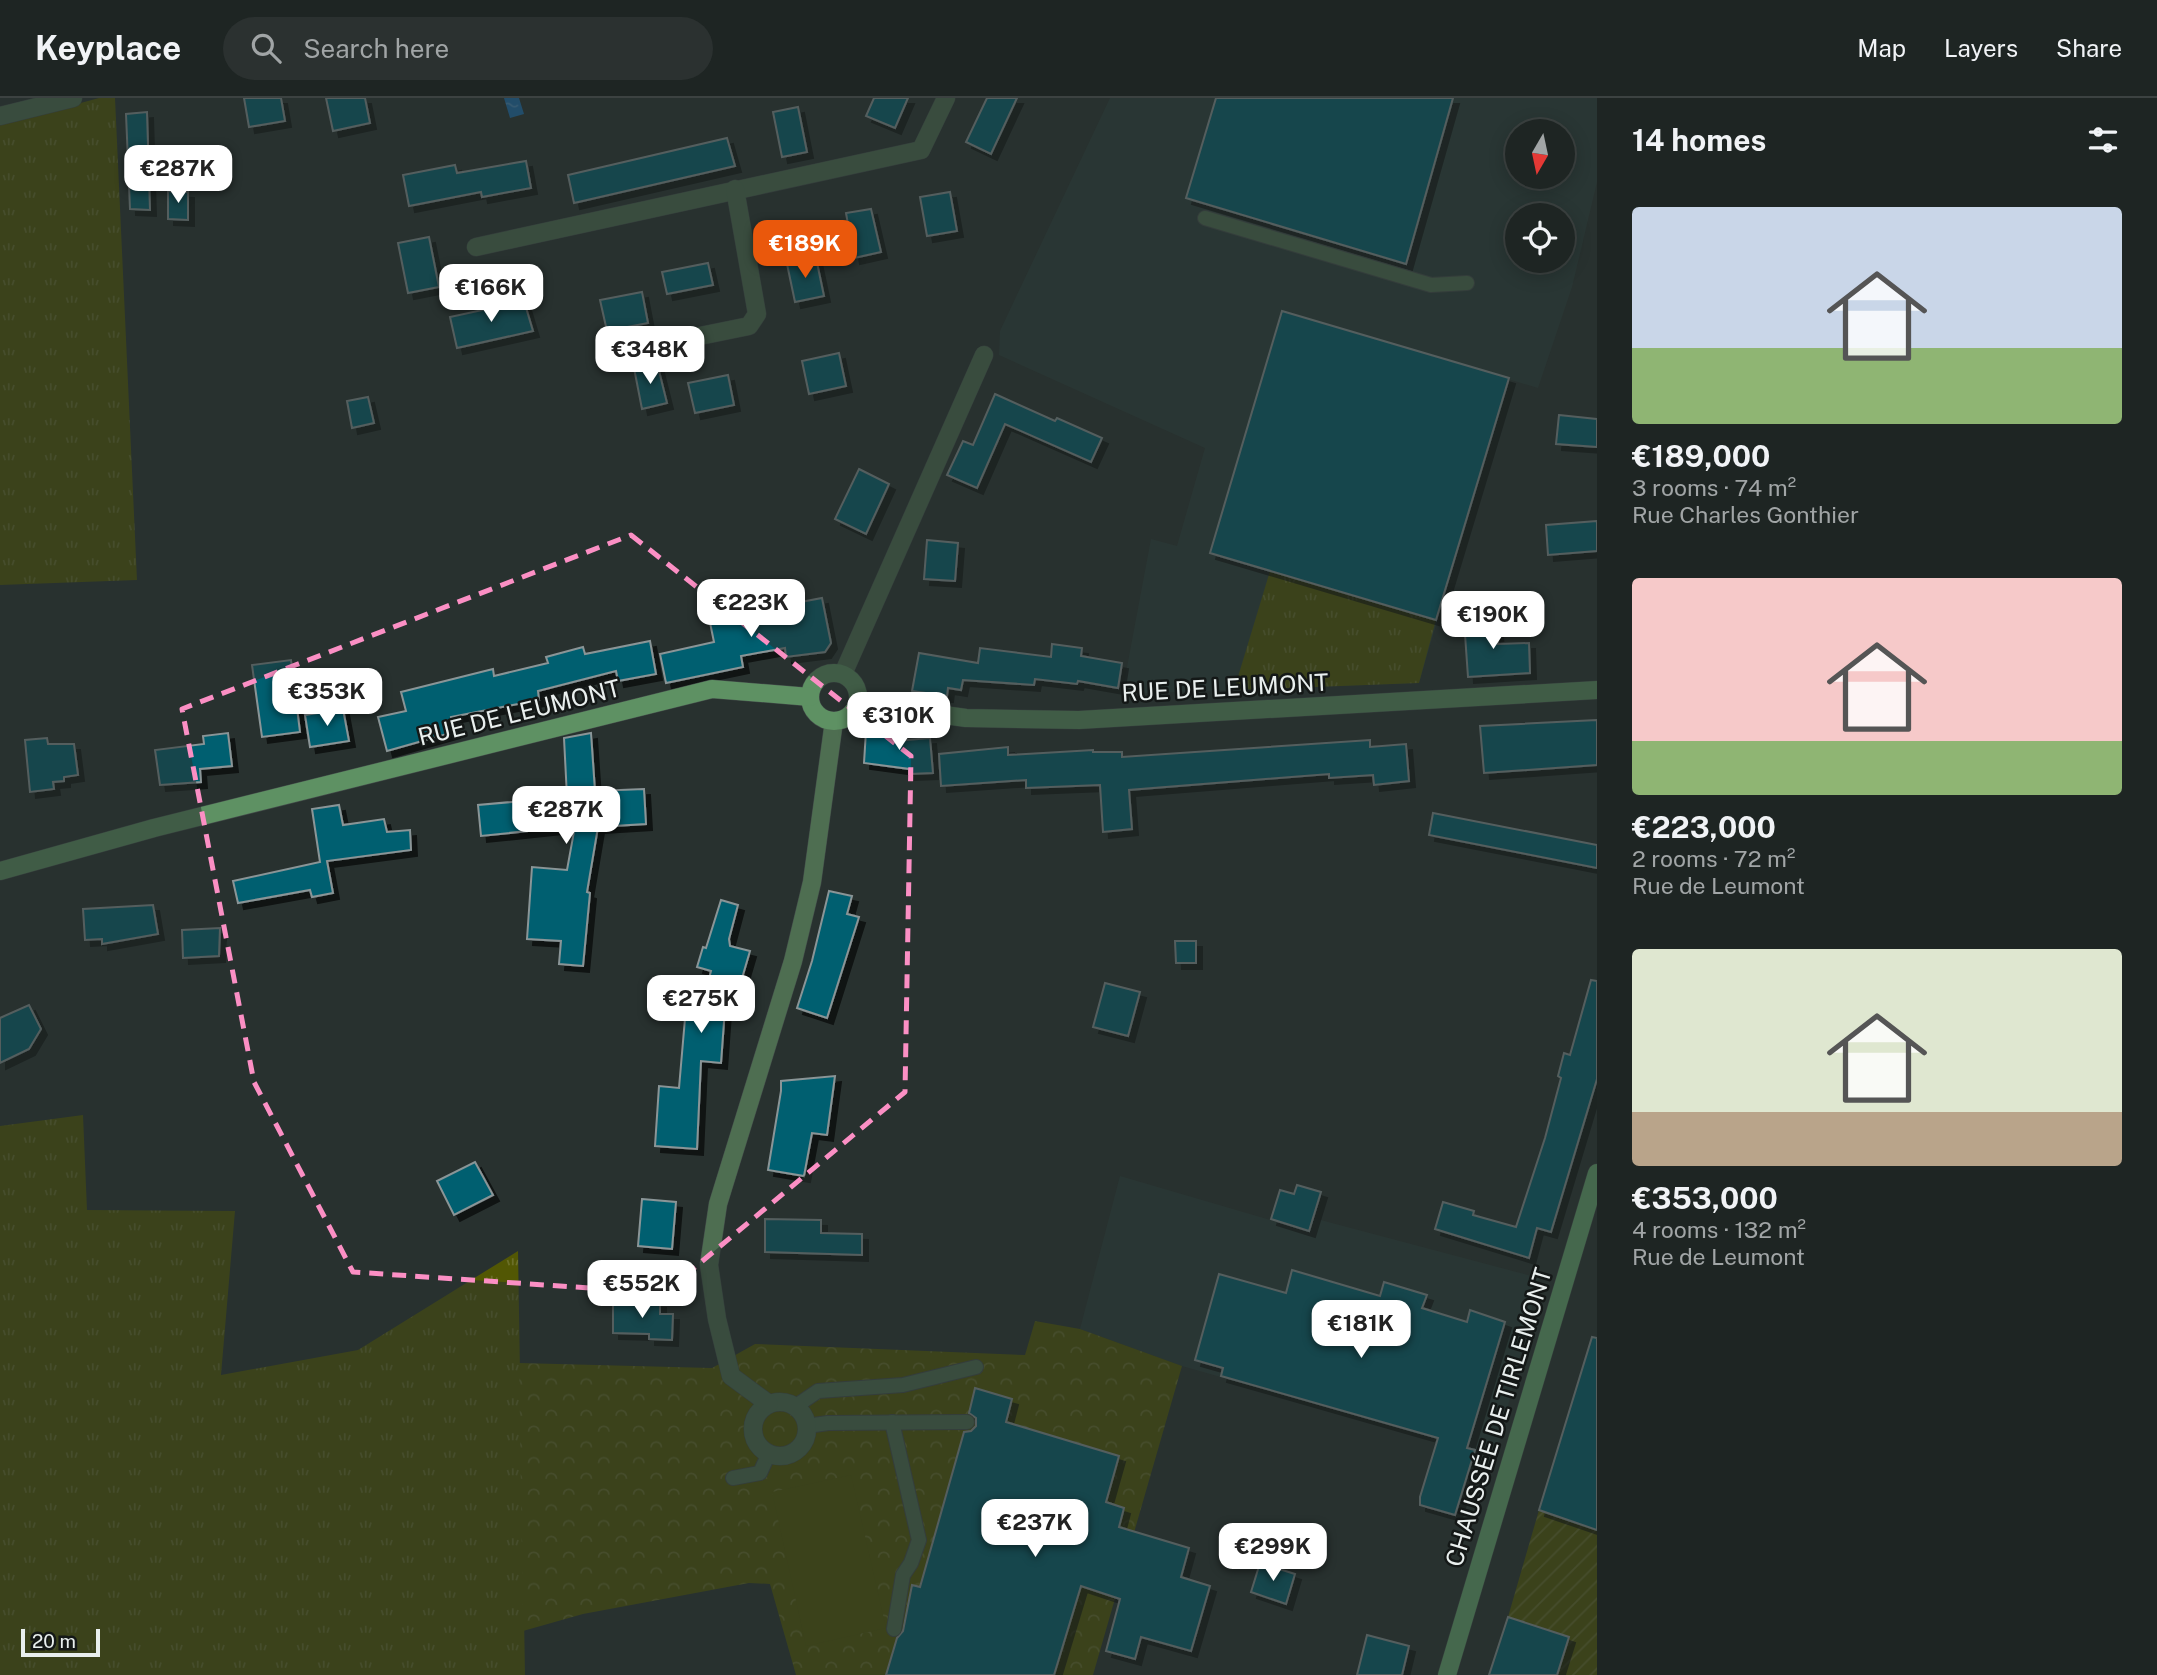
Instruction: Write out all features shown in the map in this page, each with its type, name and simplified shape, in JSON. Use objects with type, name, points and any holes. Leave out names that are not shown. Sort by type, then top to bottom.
[{"type":"main road","name":"CHAUSSÉE DE TIRLEMONT","points":[[1447,1675],[1597,1173]]},
{"type":"street","points":[[0,116],[74,98]]},
{"type":"street","points":[[476,247],[921,150],[946,98]]},
{"type":"street","points":[[690,338],[749,326],[757,314],[734,189]]},
{"type":"street","points":[[843,674],[984,355]]},
{"type":"street","points":[[835,672],[843,674],[856,686],[858,703],[849,716],[834,721],[826,720],[814,711],[811,689],[820,677],[835,672]]},
{"type":"street","name":"RUE DE LEUMONT","points":[[0,871],[155,828],[712,690],[810,697]]},
{"type":"street","name":"RUE DE LEUMONT","points":[[858,703],[966,718],[1079,720],[1597,690]]},
{"type":"street","points":[[769,1404],[731,1376],[717,1319],[709,1265],[718,1204],[793,961],[812,882],[834,721]]},
{"type":"street","points":[[778,1402],[796,1406],[805,1418],[807,1426],[803,1444],[788,1455],[769,1453],[756,1441],[754,1424],[762,1409],[778,1402]]},
{"type":"lane","points":[[1205,218],[1431,285],[1467,283]]},
{"type":"lane","points":[[796,1406],[818,1391],[902,1385],[976,1367]]},
{"type":"lane","points":[[892,1422],[919,1541],[904,1575],[894,1629]]},
{"type":"lane","points":[[807,1426],[828,1423],[967,1422]]},
{"type":"lane","points":[[733,1478],[760,1473],[769,1453]]},
{"type":"highlighted area","points":[[631,535],[911,756],[905,1092],[664,1293],[353,1272],[254,1082],[182,709]]},
{"type":"shaded area","points":[[1110,98],[1597,98],[1597,182],[1572,287],[1538,388],[1508,379],[1419,683],[1122,694],[1151,539],[1177,546],[1205,448],[999,355],[1000,331]]},
{"type":"shaded area","points":[[1120,1176],[1308,1231],[1313,1218],[1539,1278],[1496,1455],[1182,1366],[1080,1329]]},
{"type":"green space","points":[[99,98],[115,98],[137,580],[0,585],[0,125]]},
{"type":"green space","points":[[1270,571],[1436,620],[1419,683],[1234,690]]},
{"type":"green space","points":[[83,1115],[87,1210],[235,1211],[221,1375],[358,1350],[518,1251],[525,1675],[0,1675],[0,1126]]},
{"type":"green space","points":[[1035,1321],[1080,1329],[1182,1366],[1093,1675],[796,1675],[770,1584],[749,1583],[583,1614],[523,1631],[519,1363],[712,1368],[755,1344],[1025,1355]]},
{"type":"green space","points":[[851,1475],[886,1628],[806,1646],[772,1492]]},
{"type":"green space","points":[[1539,1510],[1597,1529],[1597,1675],[1557,1675],[1569,1637],[1508,1617]]},
{"type":"water","points":[[504,98],[519,98],[524,114],[510,118]]},
{"type":"building","points":[[244,98],[281,98],[285,121],[249,127]]},
{"type":"building","points":[[326,98],[365,98],[370,123],[333,131]]},
{"type":"building","points":[[874,98],[908,98],[895,128],[866,116]]},
{"type":"building","points":[[987,98],[1017,98],[991,154],[966,142]]},
{"type":"building","points":[[1216,98],[1453,98],[1406,264],[1186,198]]},
{"type":"building","points":[[798,107],[807,152],[782,157],[773,112]]},
{"type":"building","points":[[147,112],[150,210],[130,209],[126,114]]},
{"type":"building","points":[[727,138],[735,166],[574,203],[568,175]]},
{"type":"building","points":[[526,161],[531,188],[482,197],[481,192],[409,206],[403,175],[455,165],[457,173]]},
{"type":"building","points":[[168,191],[188,192],[188,220],[168,219]]},
{"type":"building","points":[[950,192],[957,231],[927,236],[920,197]]},
{"type":"building","points":[[871,209],[881,252],[854,258],[846,213]]},
{"type":"building","points":[[429,237],[439,287],[408,293],[398,243]]},
{"type":"building","points":[[816,258],[824,296],[795,302],[787,264]]},
{"type":"building","points":[[708,263],[713,285],[667,294],[662,272]]},
{"type":"building","points":[[642,292],[648,323],[607,331],[600,300]]},
{"type":"building","points":[[524,301],[533,331],[457,348],[450,317]]},
{"type":"building","points":[[1282,311],[1509,378],[1436,620],[1210,553]]},
{"type":"building","points":[[839,353],[846,386],[809,394],[802,361]]},
{"type":"building","points":[[657,363],[667,403],[642,409],[634,368]]},
{"type":"building","points":[[728,375],[734,405],[695,413],[688,383]]},
{"type":"building","points":[[995,394],[1055,421],[1057,418],[1102,438],[1091,462],[1005,424],[977,488],[947,475],[963,441],[973,445]]},
{"type":"building","points":[[368,397],[374,423],[352,428],[347,401]]},
{"type":"building","points":[[1559,415],[1597,419],[1597,447],[1556,444]]},
{"type":"building","points":[[859,469],[889,484],[866,534],[835,519]]},
{"type":"building","points":[[1597,521],[1597,551],[1548,555],[1546,525]]},
{"type":"building","points":[[927,540],[958,543],[955,581],[924,579]]},
{"type":"building","points":[[822,598],[831,643],[825,652],[786,657],[785,648],[741,656],[743,667],[666,683],[660,654],[714,642],[707,608],[731,603],[733,617],[791,607],[790,604]]},
{"type":"building","points":[[1496,618],[1498,644],[1529,643],[1530,673],[1468,677],[1464,620]]},
{"type":"building","points":[[650,641],[656,674],[618,681],[616,671],[538,691],[539,700],[451,717],[454,732],[387,751],[378,717],[406,711],[401,692],[493,669],[494,676],[548,663],[546,657],[583,647],[585,654]]},
{"type":"building","points":[[1052,644],[1082,648],[1081,656],[1122,663],[1118,688],[1078,681],[1077,684],[1035,679],[1034,685],[963,680],[961,690],[948,688],[947,696],[912,691],[919,653],[978,663],[980,648],[1051,657]]},
{"type":"building","points":[[291,660],[300,732],[262,737],[252,665]]},
{"type":"building","points":[[343,709],[349,741],[310,747],[305,715]]},
{"type":"building","points":[[1597,720],[1597,765],[1484,773],[1480,726]]},
{"type":"building","points":[[866,731],[908,735],[906,740],[930,738],[933,773],[909,774],[909,769],[864,763]]},
{"type":"building","points":[[228,733],[232,766],[200,769],[201,782],[160,785],[155,750],[204,744],[203,736]]},
{"type":"building","points":[[591,733],[595,791],[644,789],[646,824],[598,827],[587,892],[590,893],[583,966],[559,964],[561,941],[527,939],[532,867],[567,870],[575,826],[481,836],[478,805],[567,797],[564,738]]},
{"type":"building","points":[[47,738],[48,744],[74,744],[78,775],[53,782],[54,789],[30,792],[25,740]]},
{"type":"building","points":[[1370,740],[1370,747],[1406,744],[1409,781],[1374,785],[1373,775],[1329,778],[1329,774],[1129,790],[1132,829],[1103,832],[1100,785],[1026,788],[1026,780],[941,786],[939,754],[1008,747],[1008,755],[1093,750],[1122,752],[1122,757]]},
{"type":"building","points":[[339,805],[343,825],[384,819],[387,832],[410,830],[411,850],[327,861],[333,893],[312,897],[310,890],[238,903],[233,881],[320,862],[312,809]]},
{"type":"building","points":[[1433,813],[1597,845],[1597,868],[1429,835]]},
{"type":"building","points":[[829,891],[852,896],[847,914],[859,917],[827,1018],[797,1008]]},
{"type":"building","points":[[721,900],[738,905],[729,939],[730,946],[750,951],[740,985],[727,981],[721,1063],[701,1061],[697,1149],[655,1146],[659,1086],[679,1088],[686,1007],[701,1009],[711,971],[697,967]]},
{"type":"building","points":[[153,905],[158,934],[102,944],[102,939],[85,940],[83,909]]},
{"type":"building","points":[[220,928],[219,956],[183,958],[182,930]]},
{"type":"building","points":[[1175,941],[1196,941],[1196,963],[1176,963]]},
{"type":"building","points":[[1591,980],[1597,981],[1597,1079],[1551,1232],[1537,1228],[1529,1258],[1435,1229],[1443,1202],[1474,1211],[1473,1215],[1516,1227],[1545,1138],[1561,1078],[1558,1076],[1564,1053],[1570,1055]]},
{"type":"building","points":[[1105,983],[1140,992],[1128,1036],[1093,1027]]},
{"type":"building","points":[[29,1005],[41,1029],[29,1049],[0,1063],[0,1018]]},
{"type":"building","points":[[835,1076],[827,1135],[812,1133],[804,1176],[768,1170],[781,1081]]},
{"type":"building","points":[[475,1162],[493,1195],[454,1215],[437,1181]]},
{"type":"building","points":[[1297,1185],[1321,1192],[1309,1231],[1271,1219],[1280,1190],[1294,1194]]},
{"type":"building","points":[[642,1199],[676,1202],[672,1249],[638,1246]]},
{"type":"building","points":[[765,1219],[821,1220],[821,1233],[862,1234],[862,1255],[765,1252]]},
{"type":"building","points":[[1292,1270],[1380,1296],[1384,1282],[1427,1295],[1422,1308],[1467,1322],[1470,1310],[1505,1322],[1467,1448],[1475,1450],[1455,1515],[1420,1505],[1438,1438],[1221,1376],[1223,1368],[1195,1360],[1219,1274],[1286,1293]]},
{"type":"building","points":[[613,1301],[660,1302],[660,1314],[673,1314],[672,1340],[649,1339],[649,1334],[613,1333]]},
{"type":"building","points":[[1592,1337],[1597,1338],[1597,1530],[1539,1510]]},
{"type":"building","points":[[975,1388],[1012,1399],[1006,1422],[1119,1456],[1106,1502],[1124,1508],[1119,1527],[1189,1548],[1181,1577],[1210,1586],[1191,1651],[1141,1637],[1135,1659],[1106,1651],[1120,1599],[1081,1586],[1054,1675],[886,1675],[897,1638],[903,1631],[912,1585],[920,1587],[964,1432],[971,1431],[976,1426],[976,1418],[969,1413]]},
{"type":"building","points":[[1260,1563],[1295,1574],[1286,1604],[1251,1592]]},
{"type":"building","points":[[1508,1617],[1569,1637],[1557,1675],[1489,1675]]},
{"type":"building","points":[[1367,1635],[1409,1646],[1402,1675],[1357,1675]]}]
